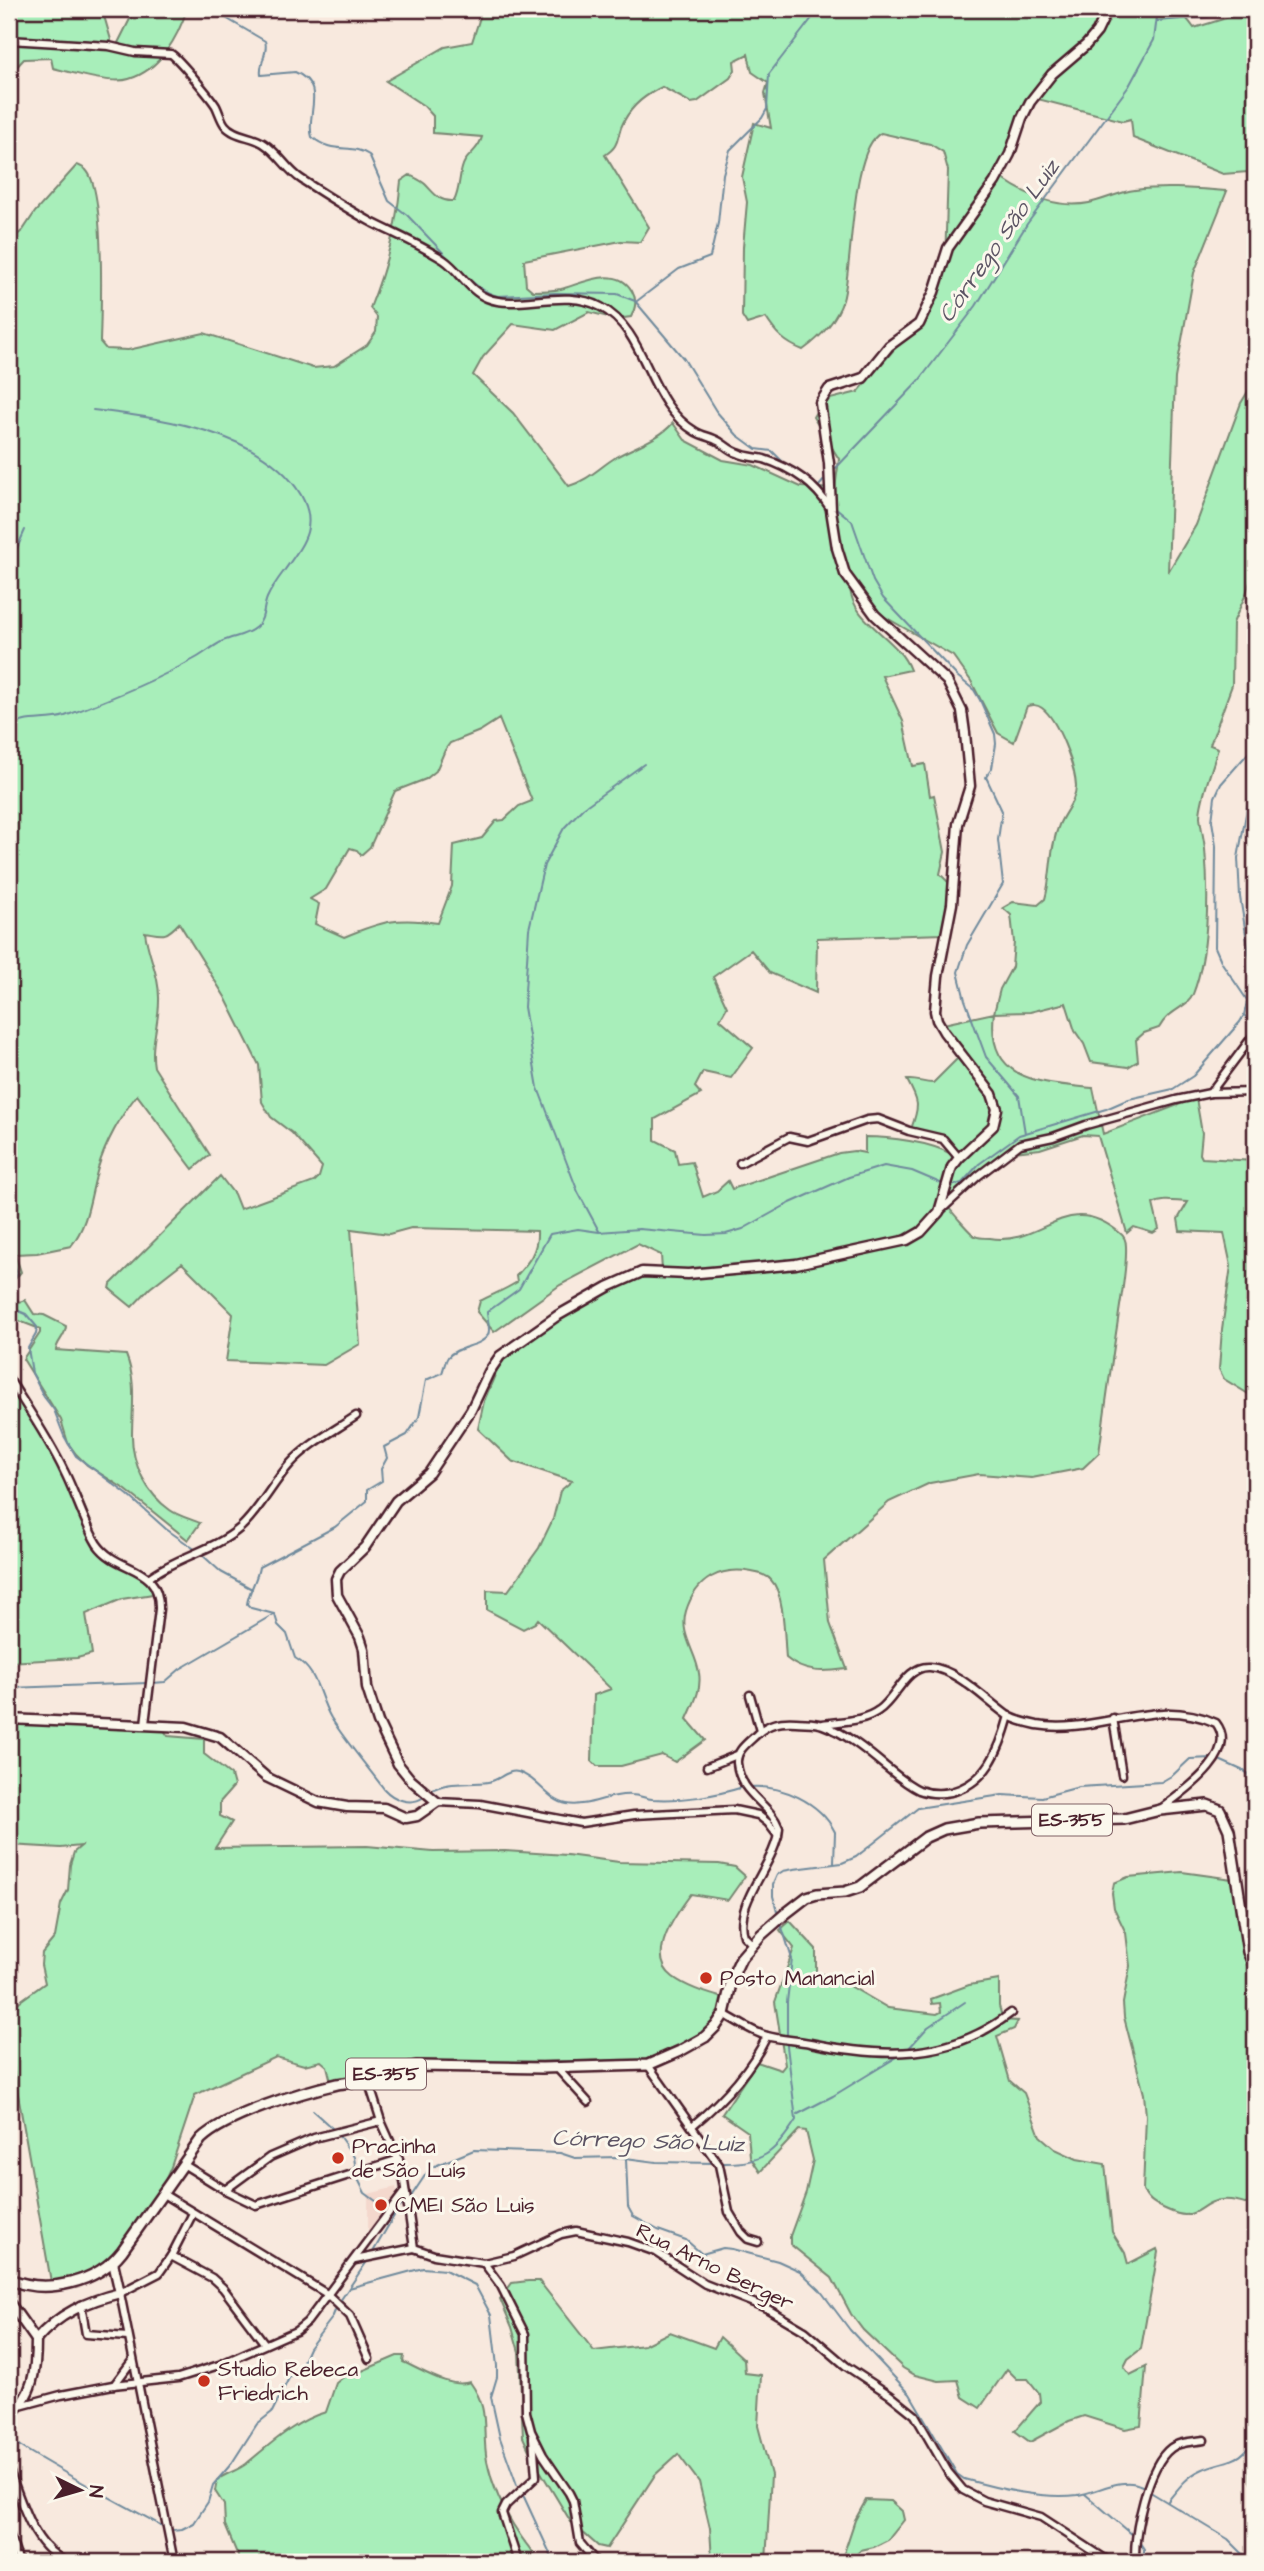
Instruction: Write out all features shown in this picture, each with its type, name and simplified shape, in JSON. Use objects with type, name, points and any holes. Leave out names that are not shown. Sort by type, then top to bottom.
[{"type":"main road","name":"ES-355","points":[[9,2279],[32,2285],[52,2286],[68,2284],[96,2273],[113,2262],[201,2139],[218,2126],[320,2089],[368,2080],[417,2066],[648,2065],[705,2037],[716,2026],[724,2014],[733,1975],[741,1958],[752,1944],[785,1914],[807,1897],[845,1892],[860,1887],[926,1837],[944,1829],[979,1823],[1124,1819],[1207,1805],[1220,1810],[1225,1816],[1234,1856],[1248,1952],[1255,1967]]},
{"type":"street","points":[[939,1212],[949,1175],[959,1158],[993,1126],[997,1109],[992,1094],[944,1032],[935,1011],[952,904],[958,824],[970,786],[962,711],[947,681],[875,615],[845,574],[837,548],[831,510],[829,463],[820,409],[824,394],[836,385],[863,378],[889,346],[919,324],[934,292],[948,248],[995,182],[1010,154],[1030,102],[1052,74],[1097,32],[1108,9]]},
{"type":"street","points":[[9,40],[109,46],[135,52],[171,54],[211,99],[228,128],[265,144],[301,180],[355,213],[438,256],[457,269],[488,299],[564,298],[606,310],[628,334],[660,397],[676,417],[698,433],[739,454],[764,459],[807,480],[831,510]]},
{"type":"street","points":[[1210,1093],[1255,1033]]},
{"type":"street","points":[[437,1802],[411,1780],[398,1764],[378,1722],[368,1688],[364,1649],[337,1595],[336,1579],[340,1571],[365,1547],[388,1510],[429,1473],[471,1410],[489,1372],[500,1356],[557,1316],[608,1287],[642,1272],[688,1274],[796,1264],[907,1240],[921,1231],[978,1176],[1020,1144],[1053,1138],[1086,1125],[1176,1100],[1210,1093],[1255,1092]]},
{"type":"street","points":[[740,1163],[789,1137],[808,1141],[867,1120],[878,1119],[909,1131],[943,1139],[959,1158]]},
{"type":"street","points":[[9,1379],[62,1467],[97,1544],[115,1560],[150,1577],[157,1590],[159,1609],[145,1724]]},
{"type":"street","points":[[150,1577],[170,1562],[215,1545],[236,1531],[299,1455],[356,1416]]},
{"type":"street","points":[[707,1767],[737,1755],[760,1731],[776,1722],[821,1724],[870,1716],[889,1703],[910,1674],[920,1668],[930,1667],[962,1682],[1009,1716],[1025,1722],[1052,1726],[1164,1712],[1187,1713],[1216,1723],[1222,1735],[1221,1746],[1204,1776],[1160,1811]]},
{"type":"street","points":[[750,1695],[760,1731]]},
{"type":"street","points":[[821,1724],[852,1741],[902,1780],[934,1794],[960,1789],[974,1782],[998,1751],[1009,1716]]},
{"type":"street","points":[[1113,1718],[1122,1775]]},
{"type":"street","points":[[9,1719],[186,1727],[220,1737],[266,1777],[318,1802],[347,1807],[384,1808],[411,1818],[437,1802],[480,1804],[581,1823],[634,1815],[734,1810],[758,1815],[768,1822],[778,1836]]},
{"type":"street","points":[[737,1755],[739,1771],[746,1789],[777,1822],[778,1836],[771,1857],[746,1904],[743,1916],[742,1930],[752,1944]]},
{"type":"street","points":[[724,2014],[767,2036],[872,2052],[936,2048],[974,2037],[989,2030],[1011,2013]]},
{"type":"street","points":[[692,2126],[718,2105],[737,2082],[767,2036]]},
{"type":"street","points":[[648,2065],[719,2165],[726,2202],[733,2220],[744,2236],[758,2242]]},
{"type":"street","points":[[556,2067],[588,2102]]},
{"type":"street","points":[[355,2260],[415,2248],[399,2159],[381,2121],[368,2080]]},
{"type":"street","points":[[225,2190],[270,2157],[314,2138],[381,2121]]},
{"type":"street","points":[[183,2164],[225,2190],[260,2205],[399,2159]]},
{"type":"street","points":[[9,2414],[20,2406],[61,2395],[113,2385],[178,2378],[219,2365],[302,2328],[330,2296],[405,2191]]},
{"type":"street","points":[[163,2194],[330,2296],[345,2309],[352,2320],[369,2358]]},
{"type":"street","points":[[20,2406],[33,2383],[37,2340],[45,2330],[81,2305],[120,2293],[159,2273],[193,2213]]},
{"type":"street","name":"Rua Arno Berger","points":[[415,2248],[434,2255],[484,2263],[530,2250],[569,2231],[609,2237],[656,2252],[705,2284],[766,2308],[805,2331],[846,2366],[890,2395],[915,2416],[948,2472],[964,2490],[984,2501],[1041,2517],[1110,2562]]},
{"type":"street","points":[[171,2256],[212,2278],[223,2288],[265,2344]]},
{"type":"street","points":[[113,2262],[174,2562]]},
{"type":"street","points":[[484,2263],[501,2286],[525,2334],[526,2412],[533,2435],[573,2501],[580,2543],[596,2562]]},
{"type":"street","points":[[9,2302],[37,2340]]},
{"type":"street","points":[[81,2305],[86,2334],[128,2337]]},
{"type":"street","points":[[113,2385],[132,2361]]},
{"type":"street","points":[[518,2562],[502,2513],[506,2505],[536,2477],[533,2435]]},
{"type":"street","points":[[1135,2562],[1134,2546],[1145,2496],[1160,2462],[1170,2448],[1204,2440]]},
{"type":"street","points":[[9,2470],[37,2537],[67,2562]]},
{"type":"street","points":[[9,2534],[19,2562]]},
{"type":"shaded area","name":"CMEI São Luis","points":[[396,2187],[398,2197],[378,2231],[368,2231],[368,2194]]},
{"type":"green space","points":[[9,9],[102,9],[111,40],[111,50],[116,47],[135,9],[187,9],[173,41],[159,60],[140,75],[129,79],[102,79],[53,68],[51,58],[24,59],[12,72],[15,96],[9,119]]},
{"type":"green space","points":[[480,9],[1164,9],[1179,12],[1194,28],[1233,16],[1237,9],[1255,9],[1255,177],[1248,172],[1223,174],[1133,138],[1131,119],[1123,121],[1038,99],[1024,116],[1014,136],[1008,158],[1003,179],[1022,191],[1055,203],[1089,203],[1123,192],[1147,189],[1227,191],[1194,273],[1175,378],[1168,572],[1196,525],[1241,403],[1255,380],[1255,566],[1233,623],[1232,685],[1210,745],[1218,748],[1204,792],[1200,817],[1206,866],[1205,942],[1191,999],[1168,1017],[1159,1028],[1144,1033],[1136,1040],[1138,1061],[1128,1067],[1091,1062],[1075,1031],[1066,1003],[1030,1012],[994,1013],[994,1036],[998,1053],[1008,1066],[1021,1074],[1055,1084],[1093,1088],[1103,1134],[1196,1098],[1202,1133],[1202,1158],[1255,1161],[1255,1398],[1224,1379],[1219,1369],[1231,1266],[1224,1233],[1180,1231],[1178,1219],[1188,1202],[1166,1201],[1153,1204],[1159,1229],[1153,1233],[1134,1227],[1127,1233],[1098,1136],[1083,1135],[1040,1149],[1014,1152],[949,1208],[976,1237],[1009,1239],[1069,1217],[1084,1216],[1101,1221],[1120,1233],[1125,1240],[1125,1274],[1099,1453],[1083,1468],[1032,1478],[979,1474],[930,1483],[889,1502],[824,1560],[830,1623],[847,1669],[808,1669],[786,1658],[779,1595],[767,1576],[730,1571],[711,1577],[690,1600],[684,1619],[686,1635],[700,1679],[687,1719],[705,1740],[675,1762],[662,1755],[621,1766],[597,1766],[592,1761],[594,1695],[611,1689],[538,1619],[523,1629],[487,1610],[487,1590],[508,1591],[539,1548],[553,1519],[560,1491],[572,1481],[512,1461],[478,1429],[484,1401],[502,1358],[607,1284],[662,1271],[661,1255],[638,1244],[560,1285],[494,1332],[477,1312],[480,1301],[517,1282],[516,1276],[529,1261],[534,1250],[537,1231],[411,1228],[389,1234],[351,1229],[360,1344],[324,1365],[226,1361],[233,1314],[182,1263],[150,1288],[132,1307],[110,1289],[111,1284],[220,1176],[234,1194],[240,1209],[314,1182],[322,1167],[292,1133],[271,1117],[262,1102],[259,1065],[225,997],[179,923],[164,934],[145,932],[159,992],[153,1050],[154,1067],[210,1155],[193,1169],[137,1095],[119,1121],[105,1149],[82,1228],[71,1246],[37,1253],[15,1254],[21,1272],[9,1286],[9,732],[15,722],[9,707],[9,242],[23,230],[35,212],[78,165],[86,170],[92,182],[96,201],[100,252],[100,342],[106,349],[128,350],[204,333],[313,368],[334,366],[367,345],[376,332],[377,317],[370,308],[390,246],[401,181],[410,175],[441,199],[454,201],[463,165],[482,137],[433,133],[433,116],[424,106],[386,81],[445,47],[472,42],[481,14]],"holes":[[[748,54],[752,72],[768,83],[765,93],[771,128],[754,123],[742,177],[747,202],[742,316],[747,324],[766,318],[782,337],[803,350],[832,322],[843,300],[863,161],[871,143],[881,133],[930,144],[943,152],[948,170],[945,263],[918,321],[858,392],[822,401],[813,417],[839,459],[835,489],[801,487],[753,465],[723,460],[685,440],[673,423],[653,438],[569,486],[513,413],[473,375],[483,357],[513,324],[555,330],[589,312],[616,319],[631,317],[635,304],[634,294],[625,283],[608,277],[561,289],[533,291],[526,285],[524,260],[621,241],[640,242],[649,227],[605,155],[616,144],[624,121],[640,101],[662,87],[691,103],[697,102],[730,78],[735,70],[734,61]],[[850,589],[866,606],[953,656],[971,681],[998,733],[1014,742],[1027,706],[1036,705],[1042,708],[1060,733],[1075,777],[1074,797],[1056,834],[1045,899],[1038,905],[1013,902],[1003,908],[1011,915],[1014,942],[1012,967],[1000,989],[994,1013],[939,1025],[958,1058],[933,1083],[907,1080],[917,1104],[911,1129],[938,1137],[952,1148],[951,1154],[910,1141],[865,1137],[865,1153],[839,1153],[732,1189],[728,1181],[717,1191],[703,1197],[692,1162],[678,1164],[675,1150],[655,1140],[655,1119],[701,1094],[695,1087],[703,1072],[731,1078],[753,1048],[720,1019],[727,1007],[713,977],[751,950],[770,973],[816,993],[817,938],[944,934],[950,884],[940,874],[945,852],[934,795],[930,796],[925,764],[913,766],[903,721],[882,676],[910,670],[896,648],[859,612]],[[499,719],[532,801],[519,806],[504,820],[496,821],[482,838],[454,845],[452,886],[438,923],[411,920],[390,922],[344,937],[315,924],[319,904],[310,899],[326,889],[350,848],[361,855],[370,847],[395,791],[426,779],[436,771],[450,743],[480,731]]]},
{"type":"green space","points":[[9,1289],[19,1302],[25,1300],[34,1314],[44,1315],[66,1326],[56,1350],[126,1355],[133,1385],[132,1436],[138,1468],[154,1496],[170,1510],[200,1523],[188,1540],[126,1490],[87,1465],[68,1443],[61,1420],[23,1359],[40,1329],[9,1317]]},
{"type":"green space","points":[[9,1384],[41,1421],[80,1496],[99,1541],[110,1554],[148,1578],[159,1593],[122,1599],[86,1614],[92,1654],[77,1658],[9,1662]]},
{"type":"green space","points":[[9,1720],[163,1729],[168,1736],[204,1739],[204,1754],[231,1775],[234,1786],[220,1802],[220,1816],[232,1822],[215,1848],[367,1846],[433,1852],[505,1851],[619,1862],[719,1864],[735,1867],[745,1876],[728,1900],[691,1894],[671,1924],[662,1947],[665,1968],[673,1977],[700,1991],[730,2000],[700,2038],[645,2060],[427,2063],[376,2079],[331,2082],[327,2066],[321,2061],[304,2065],[276,2057],[195,2095],[171,2167],[155,2204],[124,2248],[100,2270],[67,2281],[51,2282],[9,2043],[9,2009],[45,1983],[41,1965],[42,1953],[55,1937],[61,1904],[68,1890],[70,1865],[74,1852],[81,1846],[61,1848],[9,1845]]},
{"type":"green space","points":[[1182,1872],[1232,1879],[1248,1962],[1255,1974],[1255,2221],[1248,2204],[1219,2200],[1192,2214],[1182,2215],[1154,2203],[1143,2190],[1146,2116],[1144,2094],[1124,2017],[1123,2003],[1130,1966],[1126,1933],[1114,1908],[1112,1893],[1114,1883],[1128,1877]]},
{"type":"green space","points":[[790,1921],[816,1949],[816,1972],[843,1982],[888,2008],[937,2014],[941,2012],[940,2003],[932,2004],[931,1999],[969,1985],[999,1980],[999,2006],[1003,2020],[1018,2021],[1014,2029],[997,2036],[1010,2081],[1024,2093],[1040,2136],[1055,2149],[1077,2159],[1105,2164],[1112,2232],[1125,2253],[1128,2264],[1157,2249],[1158,2252],[1141,2349],[1128,2359],[1124,2367],[1130,2375],[1146,2367],[1141,2426],[1125,2429],[1084,2416],[1030,2442],[1015,2431],[1040,2402],[1039,2393],[1028,2379],[1017,2379],[1007,2369],[980,2408],[963,2397],[958,2380],[939,2381],[915,2375],[903,2368],[863,2330],[851,2314],[832,2278],[790,2244],[790,2236],[806,2192],[813,2160],[806,2131],[799,2130],[760,2172],[750,2157],[748,2132],[722,2114],[757,2062],[781,2070],[785,2065],[775,2002],[794,1948],[780,1930]]},
{"type":"green space","points":[[539,2281],[594,2351],[644,2345],[670,2332],[714,2348],[720,2337],[744,2359],[745,2373],[761,2375],[758,2426],[771,2475],[766,2562],[706,2562],[712,2561],[710,2528],[699,2482],[678,2454],[655,2475],[607,2548],[598,2546],[571,2522],[533,2459],[523,2437],[519,2352],[500,2299],[512,2283]]},
{"type":"green space","points":[[397,2356],[404,2356],[403,2362],[445,2381],[470,2382],[477,2392],[483,2411],[485,2450],[494,2486],[512,2522],[534,2554],[519,2562],[238,2562],[225,2525],[224,2505],[215,2491],[217,2480],[243,2466],[294,2427],[326,2412],[336,2383],[346,2375]]},
{"type":"green space","points":[[1255,2434],[1255,2483],[1251,2483],[1249,2450]]},
{"type":"green space","points":[[866,2500],[891,2501],[902,2511],[904,2520],[888,2540],[861,2550],[855,2556],[842,2559],[855,2520]]},
{"type":"waterway","points":[[147,9],[224,17],[265,41],[261,75],[295,72],[311,85],[312,137],[327,146],[356,150],[369,155],[389,201],[407,215],[451,261]]},
{"type":"waterway","points":[[637,301],[679,269],[710,257],[718,223],[723,174],[730,150],[762,118],[767,109],[769,74],[819,9]]},
{"type":"waterway","name":"Córrego São Luiz","points":[[834,470],[918,382],[976,306],[1027,224],[1129,86],[1154,40],[1158,9]]},
{"type":"waterway","points":[[1157,21],[1207,17],[1231,9]]},
{"type":"waterway","points":[[457,268],[481,288],[498,296],[617,294],[635,301],[684,359],[716,411],[737,435],[756,449],[772,451],[788,467]]},
{"type":"waterway","points":[[9,728],[21,722],[65,716],[131,690],[196,658],[223,641],[252,630],[261,620],[270,591],[297,553],[306,535],[308,517],[301,495],[284,474],[262,456],[237,442],[178,423],[93,410]]},
{"type":"waterway","name":"Córrego São Luiz","points":[[819,486],[825,479]]},
{"type":"waterway","name":"Córrego São Luiz","points":[[835,507],[852,521],[873,581],[883,598],[957,676],[974,690],[995,734],[992,768],[986,777],[1002,811],[998,840],[1003,884],[967,945],[958,972],[965,1000],[986,1057],[1019,1096],[1025,1133]]},
{"type":"waterway","points":[[9,557],[17,548],[25,530]]},
{"type":"waterway","points":[[1255,617],[1249,663],[1255,709]]},
{"type":"waterway","points":[[951,1186],[962,1183],[979,1164],[1019,1135],[1106,1109],[1129,1099],[1173,1089],[1193,1076],[1240,1022],[1249,993],[1250,959],[1240,897],[1238,858],[1250,792],[1250,741],[1255,722]]},
{"type":"waterway","points":[[1247,1000],[1222,963],[1215,947],[1216,846],[1212,821],[1215,797],[1221,784],[1250,751]]},
{"type":"waterway","points":[[599,1231],[578,1192],[538,1088],[524,1007],[529,929],[544,865],[564,828],[583,808],[644,764]]},
{"type":"waterway","points":[[1245,1016],[1255,1024]]},
{"type":"waterway","name":"Córrego São Luiz","points":[[274,1614],[251,1608],[247,1604],[259,1567],[335,1527],[367,1501],[367,1490],[382,1481],[381,1469],[387,1458],[384,1447],[407,1435],[419,1417],[426,1380],[442,1373],[452,1353],[480,1342],[488,1335],[487,1312],[519,1289],[550,1234],[578,1229],[599,1232],[639,1229],[706,1235],[726,1234],[743,1229],[788,1204],[849,1177],[884,1166],[912,1171],[945,1185]]},
{"type":"waterway","points":[[9,1255],[18,1274],[9,1282]]},
{"type":"waterway","points":[[9,1307],[26,1314],[37,1327],[28,1348],[32,1373],[54,1410],[64,1436],[76,1456],[196,1550]]},
{"type":"waterway","points":[[200,1553],[221,1572],[252,1589]]},
{"type":"waterway","points":[[153,1683],[165,1682],[180,1669],[274,1614]]},
{"type":"waterway","name":"Córrego São Luiz","points":[[275,1615],[278,1625],[287,1634],[295,1658],[314,1677],[331,1718],[384,1789],[403,1800],[414,1801],[424,1797]]},
{"type":"waterway","points":[[9,1688],[148,1683]]},
{"type":"waterway","points":[[778,1915],[773,1896],[773,1884],[777,1875],[783,1871],[842,1863],[856,1857],[918,1808],[1002,1795],[1042,1797],[1079,1787],[1161,1782],[1190,1759],[1212,1758]]},
{"type":"waterway","points":[[1217,1759],[1246,1772],[1255,1783]]},
{"type":"waterway","name":"Córrego São Luiz","points":[[430,1791],[451,1784],[492,1781],[514,1772],[525,1775],[560,1802],[575,1805],[623,1795],[652,1799],[686,1798],[743,1787]]},
{"type":"waterway","name":"Córrego São Luiz","points":[[748,1787],[786,1792],[820,1812],[835,1832],[834,1863]]},
{"type":"waterway","name":"Córrego São Luiz","points":[[722,2163],[757,2159],[766,2154],[781,2141],[796,2120],[787,2046],[787,2002],[792,1959],[781,1924]]},
{"type":"waterway","points":[[909,2048],[928,2027],[965,2002]]},
{"type":"waterway","points":[[798,2114],[902,2054]]},
{"type":"waterway","points":[[313,2111],[333,2129]]},
{"type":"waterway","points":[[337,2133],[354,2157],[356,2171]]},
{"type":"waterway","name":"Córrego São Luiz","points":[[410,2198],[430,2168],[474,2150],[560,2153],[575,2158],[618,2157],[656,2162],[716,2163]]},
{"type":"waterway","points":[[626,2159],[628,2207],[633,2216],[658,2230],[686,2240],[702,2254],[723,2248],[732,2249],[778,2261],[800,2271],[820,2290],[850,2330],[910,2394],[957,2474],[964,2479],[1006,2490],[1049,2496],[1078,2495],[1126,2483],[1142,2486]]},
{"type":"waterway","points":[[357,2177],[365,2193],[388,2210]]},
{"type":"waterway","name":"Córrego São Luiz","points":[[373,2252],[398,2209],[406,2201]]},
{"type":"waterway","name":"Córrego São Luiz","points":[[340,2301],[368,2260]]},
{"type":"waterway","points":[[349,2288],[423,2268],[445,2270],[475,2285],[491,2315],[497,2366],[491,2397],[500,2438],[517,2485]]},
{"type":"waterway","name":"Córrego São Luiz","points":[[171,2530],[182,2529],[194,2523],[208,2502],[213,2485],[232,2463],[257,2424],[272,2412],[289,2378],[300,2368],[309,2348],[332,2318],[337,2306]]},
{"type":"waterway","points":[[1168,2501],[1191,2476],[1210,2466],[1239,2457],[1255,2435]]},
{"type":"waterway","name":"Córrego São Luiz","points":[[9,2439],[166,2528]]},
{"type":"waterway","points":[[1152,2493],[1228,2539],[1251,2562]]},
{"type":"waterway","points":[[1085,2494],[1134,2536]]},
{"type":"waterway","points":[[524,2497],[554,2562]]},
{"type":"waterway","points":[[1138,2540],[1144,2549],[1144,2562]]},
{"type":"place","name":"Posto Manancial","points":[[706,1978]]},
{"type":"place","name":"Pracinha de São Luís","points":[[338,2158]]},
{"type":"place","name":"CMEI São Luis","points":[[381,2205]]},
{"type":"place","name":"Studio Rebeca Friedrich","points":[[204,2381]]}]
